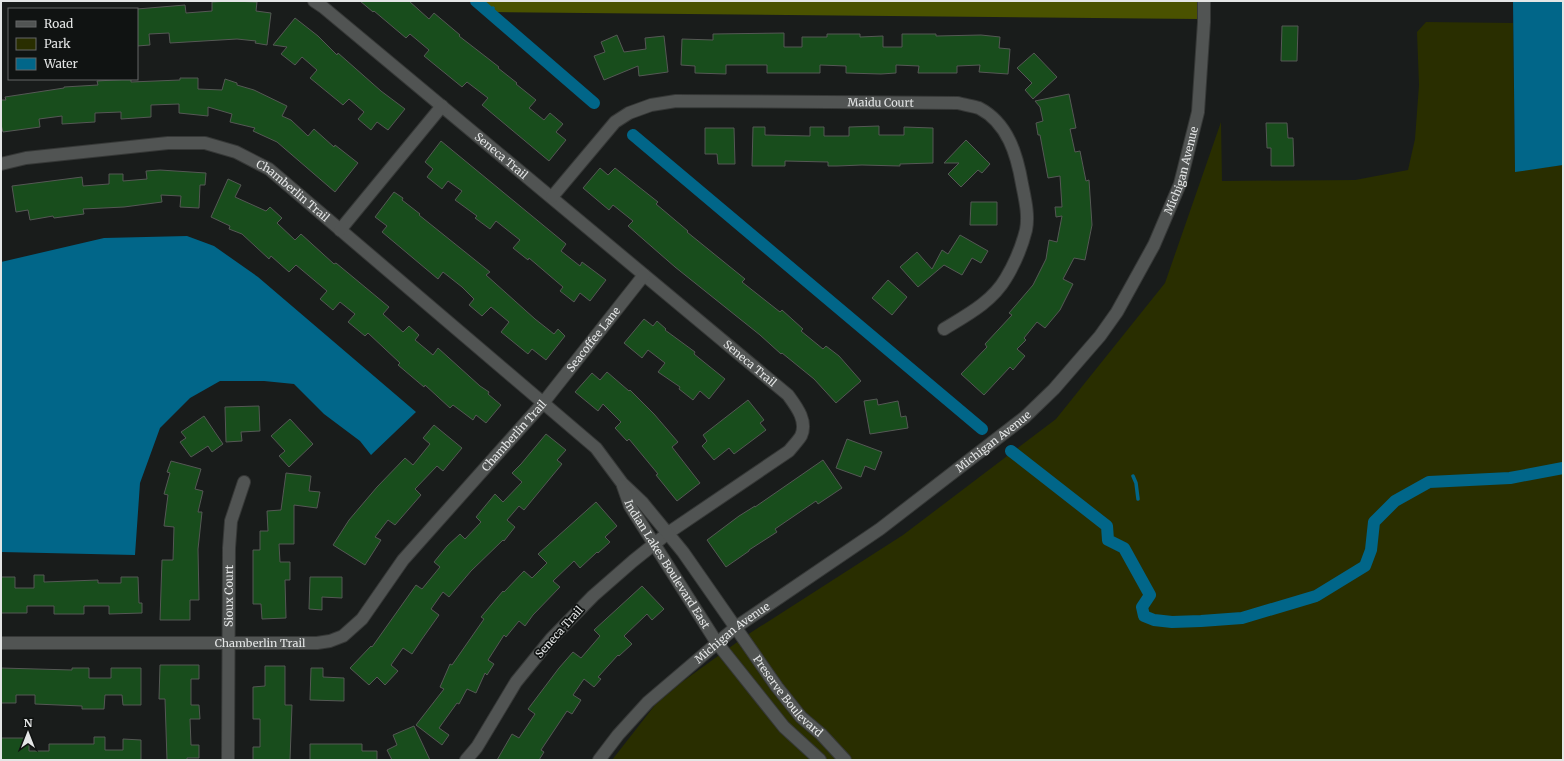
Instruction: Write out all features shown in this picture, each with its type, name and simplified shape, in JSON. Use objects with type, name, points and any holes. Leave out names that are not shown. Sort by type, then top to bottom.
[{"type":"street","name":"Seneca Trail","points":[[314,1],[323,6],[788,395],[798,410],[803,424],[801,436],[789,451],[654,543],[593,596],[552,639],[516,682],[477,747],[466,760]]},
{"type":"street","name":"Michigan Avenue","points":[[599,760],[618,735],[648,702],[736,627],[880,529],[1025,417],[1054,390],[1100,336],[1117,312],[1154,244],[1180,184],[1198,112],[1204,1]]},
{"type":"street","name":"Maidu Court","points":[[552,198],[614,122],[629,113],[651,105],[676,101],[958,103],[978,108],[993,118],[1005,132],[1017,156],[1027,205],[1026,229],[1017,256],[1006,279],[987,302],[944,330]]},
{"type":"street","points":[[340,230],[442,106]]},
{"type":"street","name":"Chamberlin Trail","points":[[1,164],[26,158],[168,143],[205,143],[236,152],[269,169],[543,403],[403,560],[362,619],[343,636],[330,641],[317,643],[1,643]]},
{"type":"street","name":"Seacoffee Lane","points":[[543,403],[644,275]]},
{"type":"street","name":"Indian Lakes Boulevard East","points":[[543,403],[596,448],[622,483],[642,502],[683,552],[736,627]]},
{"type":"street","name":"Sioux Court","points":[[228,760],[229,548],[231,521],[244,482]]},
{"type":"street","name":"Indian Lakes Boulevard East","points":[[622,483],[630,506],[717,643]]},
{"type":"street","name":"Preserve Boulevard","points":[[736,627],[791,705],[801,717],[835,748],[845,760]]},
{"type":"street","name":"Preserve Boulevard","points":[[717,643],[784,727],[820,760]]},
{"type":"street","points":[[776,717],[791,705]]},
{"type":"green space","points":[[480,1],[1198,1],[1198,19],[494,12]]},
{"type":"green space","points":[[1426,22],[1513,23],[1515,171],[1563,165],[1563,760],[612,760],[655,705],[682,682],[747,635],[903,535],[1056,419],[1165,283],[1221,122],[1222,181],[1355,180],[1408,170],[1415,139],[1419,85],[1417,32]]},
{"type":"water","points":[[1513,1],[1563,1],[1563,165],[1515,172]]},
{"type":"water","points":[[187,236],[214,246],[258,277],[416,412],[371,455],[360,441],[324,414],[294,384],[264,381],[220,381],[190,398],[160,428],[140,483],[135,555],[1,552],[1,262],[104,238]]},
{"type":"building","points":[[360,1],[409,1],[429,19],[434,13],[460,35],[459,36],[499,67],[498,68],[536,100],[529,108],[544,120],[550,113],[563,124],[556,132],[566,140],[549,161],[482,105],[488,98],[467,82],[462,87],[424,56],[429,50],[410,34],[406,38]]},
{"type":"building","points":[[212,2],[257,2],[256,11],[271,13],[267,45],[255,43],[256,41],[237,39],[170,43],[169,33],[149,34],[150,45],[138,46],[138,9],[185,5],[186,13],[212,11]]},
{"type":"building","points":[[295,18],[318,36],[337,55],[338,53],[381,91],[405,109],[388,130],[377,122],[371,130],[358,119],[364,112],[349,99],[343,105],[310,78],[317,70],[302,57],[295,65],[281,54],[287,47],[273,45]]},
{"type":"building","points":[[1282,26],[1298,26],[1297,61],[1281,61]]},
{"type":"building","points":[[784,33],[784,47],[802,47],[802,37],[827,37],[827,34],[860,34],[860,37],[883,36],[883,47],[902,47],[902,34],[936,34],[936,36],[981,35],[1000,37],[999,48],[1010,49],[1008,74],[979,72],[980,65],[957,66],[957,73],[918,73],[919,66],[896,65],[896,73],[881,74],[846,73],[846,66],[820,65],[820,73],[767,73],[767,65],[726,65],[726,74],[695,73],[695,66],[681,65],[682,39],[713,40],[713,34]]},
{"type":"building","points":[[617,35],[624,52],[646,49],[645,38],[664,36],[668,72],[639,76],[638,66],[604,80],[594,56],[605,52],[601,42]]},
{"type":"building","points":[[1034,53],[1057,77],[1033,99],[1025,90],[1032,83],[1017,68]]},
{"type":"building","points":[[180,78],[198,78],[198,89],[222,90],[225,79],[237,83],[237,85],[254,90],[287,106],[282,116],[291,120],[308,136],[314,129],[334,147],[335,145],[358,163],[335,192],[277,142],[253,131],[255,128],[230,122],[232,114],[208,107],[208,116],[179,113],[179,104],[151,105],[151,117],[121,119],[121,112],[95,113],[95,122],[62,124],[62,116],[39,119],[40,127],[3,132],[1,125],[1,100],[6,100],[5,97],[64,87],[98,85],[97,81],[131,80],[131,82],[180,80]]},
{"type":"building","points":[[1069,94],[1076,128],[1070,129],[1075,152],[1080,151],[1086,181],[1089,180],[1092,225],[1085,260],[1074,258],[1063,279],[1073,284],[1060,310],[1045,328],[1037,322],[1024,338],[1026,340],[1017,349],[1025,356],[1013,370],[1010,367],[984,395],[961,374],[987,347],[985,344],[1012,315],[1009,313],[1033,285],[1046,259],[1049,240],[1057,242],[1062,216],[1056,217],[1055,207],[1062,207],[1060,176],[1048,178],[1040,135],[1038,135],[1036,123],[1043,121],[1040,107],[1035,101]]},
{"type":"building","points":[[1266,123],[1287,123],[1288,138],[1293,138],[1294,166],[1271,166],[1271,148],[1267,148]]},
{"type":"building","points":[[879,126],[879,135],[904,135],[904,127],[933,128],[933,163],[900,164],[900,166],[828,166],[828,162],[785,161],[785,166],[752,166],[753,127],[765,127],[765,135],[810,136],[810,127],[824,127],[824,136],[849,136],[849,127]]},
{"type":"building","points":[[705,128],[734,128],[735,164],[718,164],[717,154],[705,154]]},
{"type":"building","points":[[966,140],[990,164],[982,173],[978,170],[961,187],[948,174],[959,163],[944,163]]},
{"type":"building","points":[[441,141],[566,244],[561,251],[580,266],[582,262],[606,280],[590,301],[580,293],[574,302],[560,291],[563,287],[529,258],[528,260],[513,248],[520,240],[496,221],[490,229],[475,218],[477,216],[455,200],[462,191],[448,181],[442,189],[427,177],[433,169],[425,162]]},
{"type":"building","points":[[600,168],[608,175],[615,168],[658,202],[656,204],[688,231],[687,232],[745,279],[742,282],[780,312],[782,310],[803,329],[801,331],[823,349],[826,346],[839,356],[861,381],[836,403],[814,379],[782,353],[781,354],[760,335],[675,267],[628,226],[633,221],[613,205],[609,210],[583,188]]},
{"type":"building","points":[[160,170],[206,173],[205,185],[200,185],[199,208],[180,207],[181,196],[161,195],[162,202],[124,207],[83,209],[84,214],[54,218],[53,216],[30,220],[28,210],[16,212],[12,186],[82,177],[83,186],[109,184],[109,174],[123,174],[123,181],[147,179],[146,171]]},
{"type":"building","points":[[228,179],[241,185],[235,197],[266,211],[270,207],[282,218],[277,223],[295,240],[301,234],[334,264],[336,263],[389,307],[383,314],[403,332],[409,326],[419,335],[415,340],[433,355],[438,348],[480,386],[489,392],[488,394],[501,405],[486,423],[476,415],[473,420],[453,405],[450,408],[425,385],[424,387],[398,365],[400,363],[368,333],[365,336],[348,322],[355,314],[340,302],[333,310],[320,299],[327,291],[296,265],[289,272],[271,256],[269,259],[242,234],[229,229],[230,226],[211,217]]},
{"type":"building","points":[[394,192],[403,198],[402,200],[420,214],[419,215],[490,272],[486,275],[535,319],[554,334],[558,329],[565,336],[546,360],[532,349],[528,354],[501,332],[509,322],[491,307],[482,316],[469,305],[474,299],[462,287],[443,272],[438,279],[382,232],[387,226],[375,217]]},
{"type":"building","points":[[971,202],[997,202],[997,225],[970,225]]},
{"type":"building","points":[[960,235],[988,251],[981,263],[972,258],[962,275],[944,265],[918,287],[900,267],[917,252],[932,269],[942,250],[948,254]]},
{"type":"building","points":[[888,280],[907,297],[892,315],[872,298]]},
{"type":"building","points":[[644,319],[653,326],[657,321],[666,329],[665,330],[695,352],[694,354],[725,379],[709,399],[700,391],[693,400],[679,389],[680,387],[658,372],[665,363],[648,350],[642,358],[624,343]]},
{"type":"building","points":[[607,372],[629,391],[630,390],[654,414],[678,442],[672,447],[700,483],[677,501],[656,475],[658,474],[629,439],[627,441],[615,428],[621,422],[603,404],[598,411],[575,392],[592,373],[600,380]]},
{"type":"building","points":[[877,399],[878,405],[898,401],[901,417],[906,416],[908,428],[870,434],[864,401]]},
{"type":"building","points":[[748,400],[764,420],[760,423],[766,430],[734,454],[729,448],[714,460],[702,446],[707,441],[703,435]]},
{"type":"building","points":[[259,406],[260,431],[241,432],[242,441],[226,442],[225,407]]},
{"type":"building","points":[[204,416],[223,444],[212,452],[208,446],[191,457],[180,442],[186,438],[181,432]]},
{"type":"building","points":[[290,419],[313,444],[289,467],[279,456],[285,451],[271,436]]},
{"type":"building","points":[[434,425],[462,448],[443,471],[437,466],[415,489],[421,495],[395,525],[388,520],[375,537],[381,540],[365,565],[333,545],[349,520],[377,487],[405,458],[413,465],[430,444],[423,438]]},
{"type":"building","points":[[546,434],[566,450],[557,460],[562,464],[524,510],[519,506],[507,520],[515,527],[504,541],[503,540],[471,571],[449,597],[443,592],[431,609],[439,615],[412,654],[403,648],[391,665],[398,671],[385,685],[377,677],[369,685],[350,668],[371,646],[372,647],[416,585],[422,589],[440,567],[434,562],[447,546],[460,534],[465,539],[481,522],[476,517],[495,494],[503,502],[522,482],[512,473]]},
{"type":"building","points":[[847,439],[882,452],[875,470],[865,466],[861,477],[836,468]]},
{"type":"building","points":[[823,460],[842,488],[818,504],[816,501],[775,529],[777,532],[726,567],[707,540],[739,516],[755,507]]},
{"type":"building","points":[[171,461],[201,469],[195,489],[203,491],[198,512],[202,512],[198,549],[199,600],[190,600],[190,620],[160,620],[162,560],[173,560],[174,527],[164,526],[168,495],[164,494],[170,473],[167,472]]},
{"type":"building","points":[[286,473],[311,476],[309,491],[320,492],[317,508],[294,505],[294,544],[279,544],[280,562],[290,562],[290,580],[285,580],[286,618],[262,619],[261,604],[253,604],[253,550],[260,550],[260,531],[268,531],[267,511],[281,510]]},
{"type":"building","points":[[596,502],[617,526],[605,537],[610,542],[580,568],[574,561],[553,581],[560,587],[533,615],[525,626],[519,621],[506,637],[504,635],[488,660],[494,664],[487,675],[485,673],[476,693],[467,689],[459,704],[457,703],[439,728],[449,735],[442,745],[416,725],[444,689],[440,687],[450,664],[452,665],[484,619],[481,617],[503,591],[504,592],[524,571],[532,578],[547,563],[538,554]]},
{"type":"building","points":[[34,575],[44,575],[44,582],[98,580],[98,583],[121,583],[121,577],[138,577],[139,603],[142,603],[142,613],[109,614],[109,606],[84,606],[84,614],[54,614],[54,606],[27,606],[27,613],[1,613],[1,577],[15,577],[15,588],[34,588]]},
{"type":"building","points":[[310,577],[342,577],[342,598],[322,597],[322,610],[309,609]]},
{"type":"building","points":[[642,586],[664,609],[652,620],[647,614],[624,636],[632,644],[619,656],[618,655],[598,677],[601,679],[594,687],[584,679],[573,695],[581,700],[572,714],[567,711],[541,750],[544,752],[539,760],[497,760],[512,734],[519,738],[535,714],[528,709],[559,668],[573,652],[581,658],[600,636],[594,630]]},
{"type":"building","points":[[160,665],[199,665],[199,679],[191,679],[191,705],[199,705],[200,719],[190,719],[191,745],[199,745],[199,758],[187,758],[187,760],[167,760],[165,699],[159,699]]},
{"type":"building","points":[[265,666],[285,666],[285,705],[292,705],[290,760],[253,760],[253,747],[260,747],[260,719],[253,719],[253,687],[265,686]]},
{"type":"building","points":[[1,668],[72,670],[72,668],[89,668],[89,678],[111,678],[111,668],[141,668],[141,705],[123,705],[122,695],[105,695],[104,709],[82,709],[82,706],[35,704],[35,695],[16,695],[16,703],[1,703]]},
{"type":"building","points":[[311,668],[323,668],[323,677],[344,678],[344,701],[310,700]]},
{"type":"building","points":[[414,726],[430,760],[392,760],[387,750],[397,745],[393,735]]},
{"type":"building","points":[[94,737],[105,737],[105,750],[123,750],[123,739],[141,740],[141,760],[1,760],[1,738],[29,738],[29,751],[49,751],[49,744],[94,744]]},
{"type":"building","points":[[310,744],[362,744],[362,751],[377,751],[377,760],[310,760]]},
{"type":"waterway","points":[[476,1],[594,103]]},
{"type":"waterway","points":[[489,11],[493,8]]},
{"type":"waterway","points":[[633,135],[982,429]]},
{"type":"waterway","points":[[1011,451],[1107,526],[1108,540],[1124,548],[1150,595],[1142,607],[1144,616],[1154,620],[1172,622],[1242,618],[1316,596],[1365,566],[1371,550],[1374,522],[1395,501],[1429,482],[1510,478],[1563,468]]},
{"type":"waterway","points":[[1133,476],[1136,483],[1138,499]]}]
